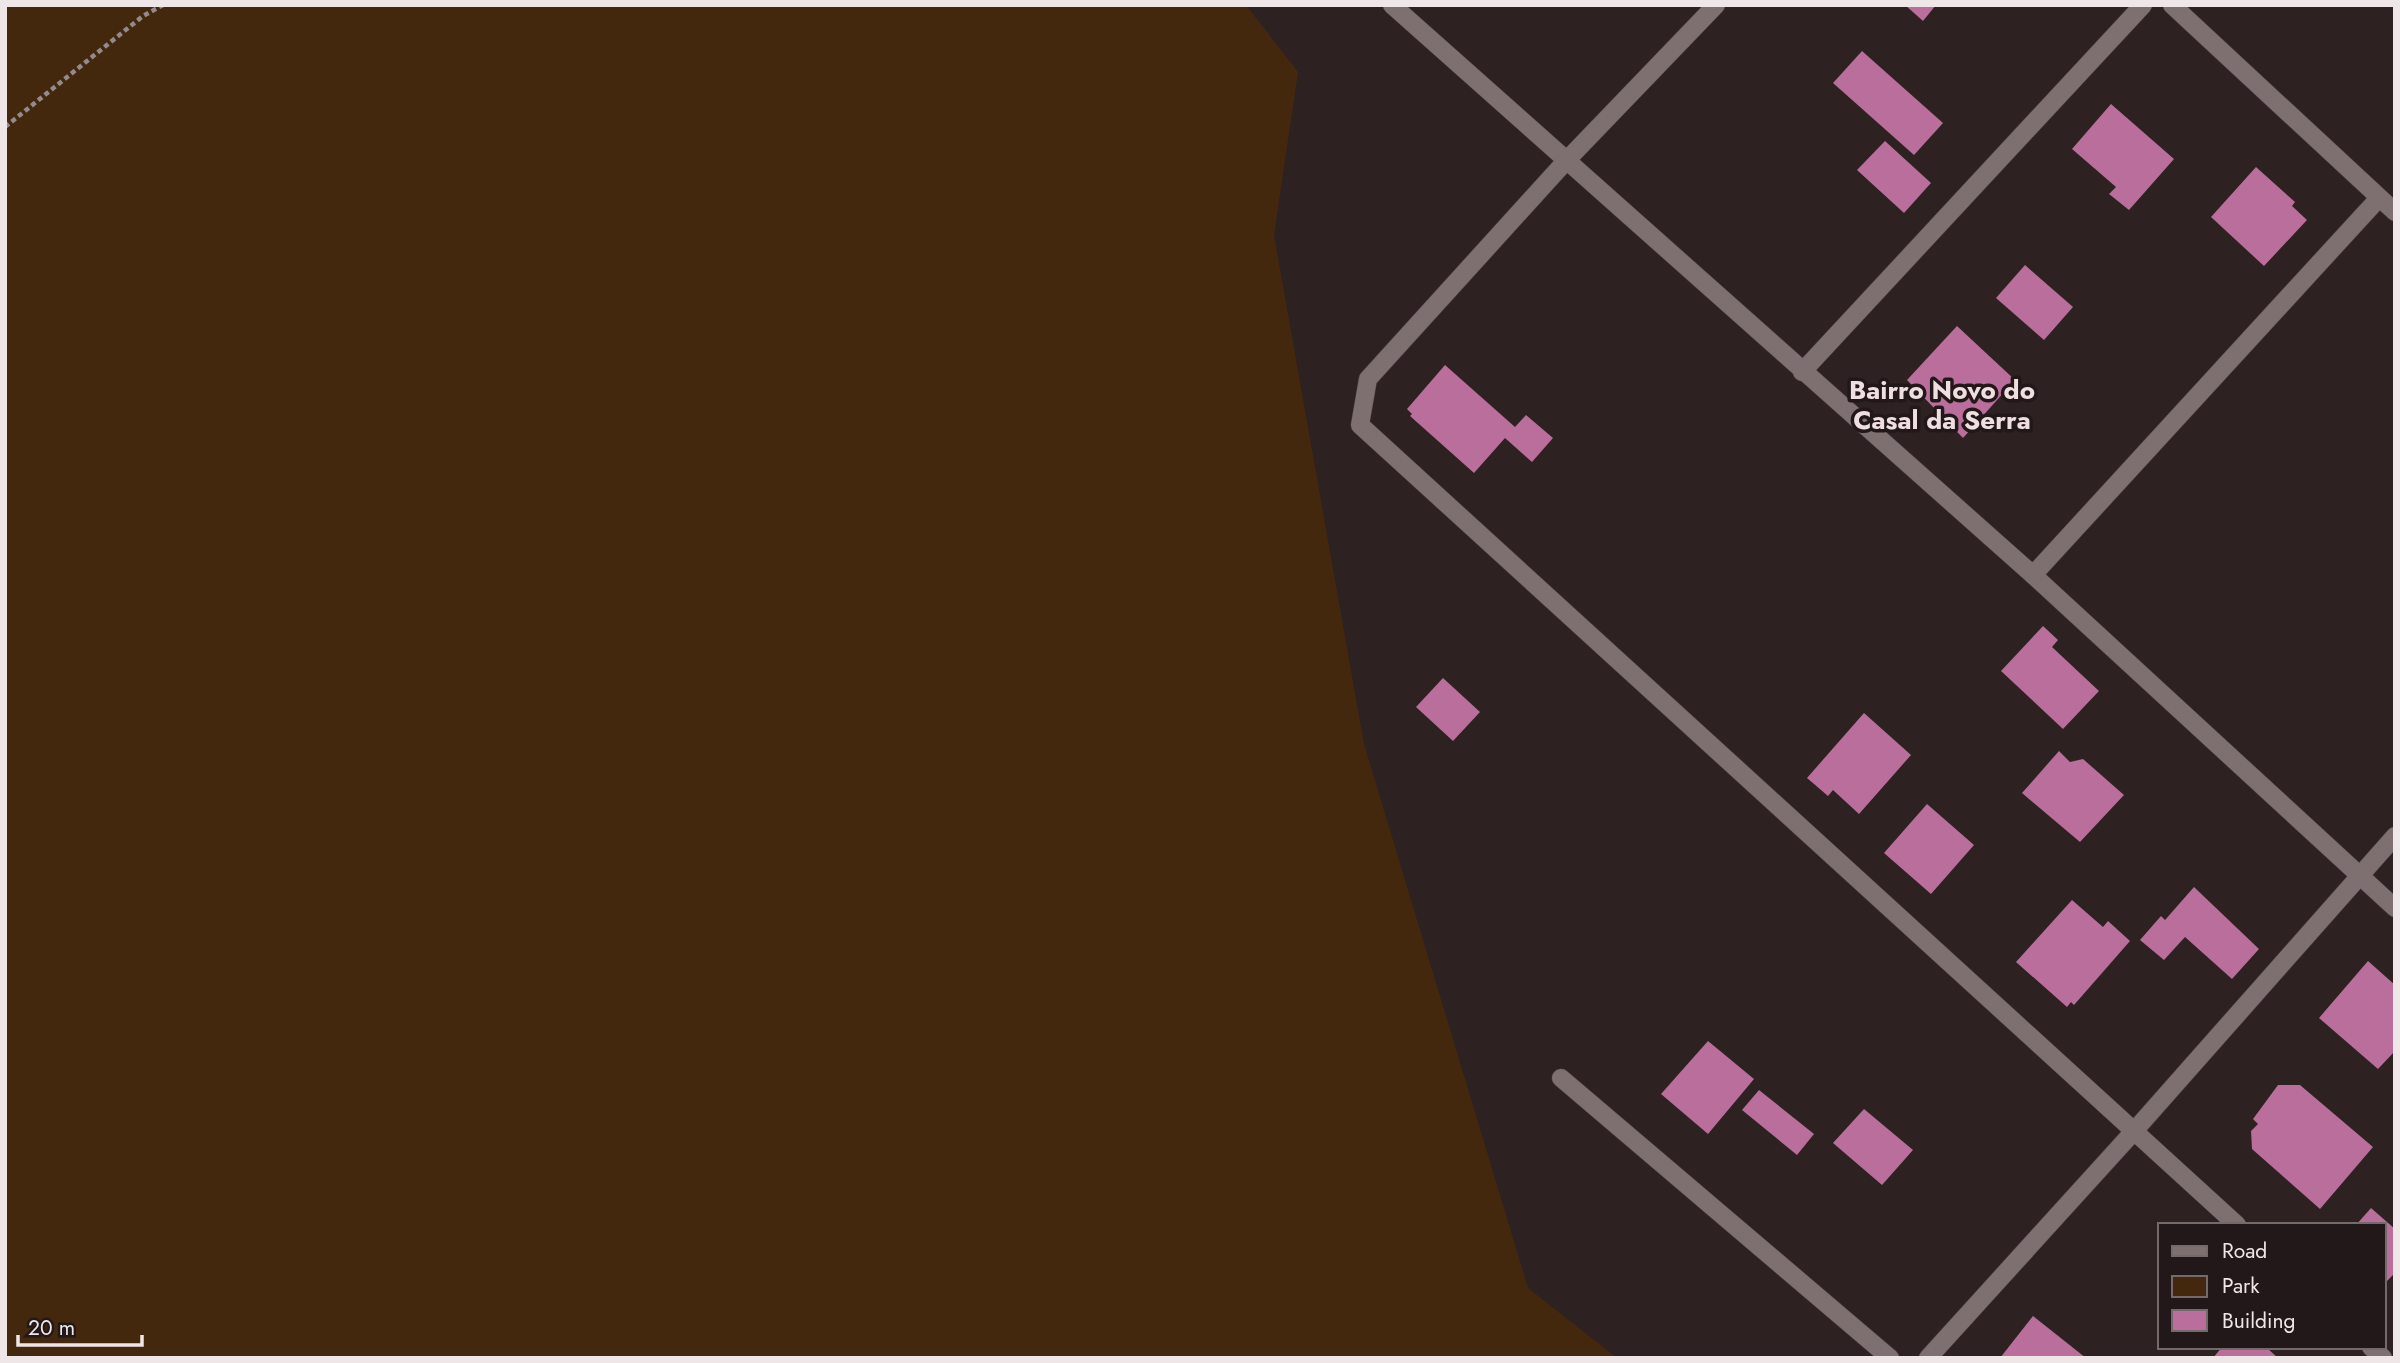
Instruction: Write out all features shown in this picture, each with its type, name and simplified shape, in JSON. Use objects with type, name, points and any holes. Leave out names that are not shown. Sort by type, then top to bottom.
[{"type":"street","points":[[1392,5],[1565,162],[2033,575],[2395,908]]},
{"type":"street","points":[[1716,5],[1565,162],[1368,379],[1360,425],[2235,1223]]},
{"type":"street","points":[[1802,372],[2143,5]]},
{"type":"street","points":[[2172,5],[2395,212]]},
{"type":"street","points":[[2033,575],[2379,198]]},
{"type":"street","points":[[1928,1358],[2135,1130],[2395,836]]},
{"type":"street","points":[[1561,1078],[1889,1358]]},
{"type":"path","points":[[5,127],[143,16],[163,5]]},
{"type":"green space","points":[[5,5],[1246,5],[1298,72],[1274,235],[1364,744],[1528,1288],[1617,1358],[5,1358]]},
{"type":"building","points":[[1905,5],[1936,5],[1923,21]]},
{"type":"building","points":[[1862,51],[1943,123],[1914,155],[1833,83]]},
{"type":"building","points":[[2111,104],[2174,159],[2129,210],[2109,194],[2116,187],[2072,149]]},
{"type":"building","points":[[1885,141],[1931,183],[1904,213],[1857,170]]},
{"type":"building","points":[[2256,167],[2295,202],[2292,206],[2307,220],[2264,266],[2211,217]]},
{"type":"building","points":[[2025,265],[2073,307],[2044,340],[1996,298]]},
{"type":"building","points":[[1957,326],[2015,380],[1963,438],[1907,380]]},
{"type":"building","points":[[1445,365],[1515,427],[1526,415],[1553,438],[1532,462],[1505,438],[1474,473],[1410,416],[1412,414],[1407,409]]},
{"type":"building","points":[[2043,626],[2058,640],[2052,647],[2099,691],[2063,729],[2001,671]]},
{"type":"building","points":[[1443,678],[1480,712],[1453,741],[1416,707]]},
{"type":"building","points":[[1864,713],[1911,755],[1859,814],[1833,790],[1828,796],[1807,778]]},
{"type":"building","points":[[2059,751],[2070,762],[2083,759],[2124,795],[2080,842],[2022,793]]},
{"type":"building","points":[[1927,804],[1974,845],[1931,894],[1884,853]]},
{"type":"building","points":[[2194,887],[2259,949],[2232,979],[2185,937],[2164,960],[2140,940],[2161,916],[2165,920]]},
{"type":"building","points":[[2072,900],[2103,927],[2108,921],[2130,941],[2074,1005],[2071,1002],[2067,1007],[2016,962]]},
{"type":"building","points":[[2368,961],[2395,985],[2395,1051],[2378,1069],[2319,1018]]},
{"type":"building","points":[[1708,1041],[1754,1079],[1708,1134],[1661,1094]]},
{"type":"building","points":[[2278,1085],[2300,1085],[2373,1147],[2320,1209],[2252,1149],[2251,1131],[2258,1124],[2253,1119]]},
{"type":"building","points":[[1759,1090],[1814,1134],[1797,1155],[1742,1110]]},
{"type":"building","points":[[1864,1109],[1913,1150],[1882,1185],[1833,1143]]},
{"type":"building","points":[[2371,1208],[2395,1229],[2395,1273],[2387,1281],[2386,1223],[2358,1223]]},
{"type":"building","points":[[2033,1316],[2086,1358],[2000,1358]]},
{"type":"building","points":[[2220,1349],[2268,1349],[2278,1358],[2213,1358]]},
{"type":"district","name":"Bairro Novo do Casal da Serra","points":[[1942,405]]}]
